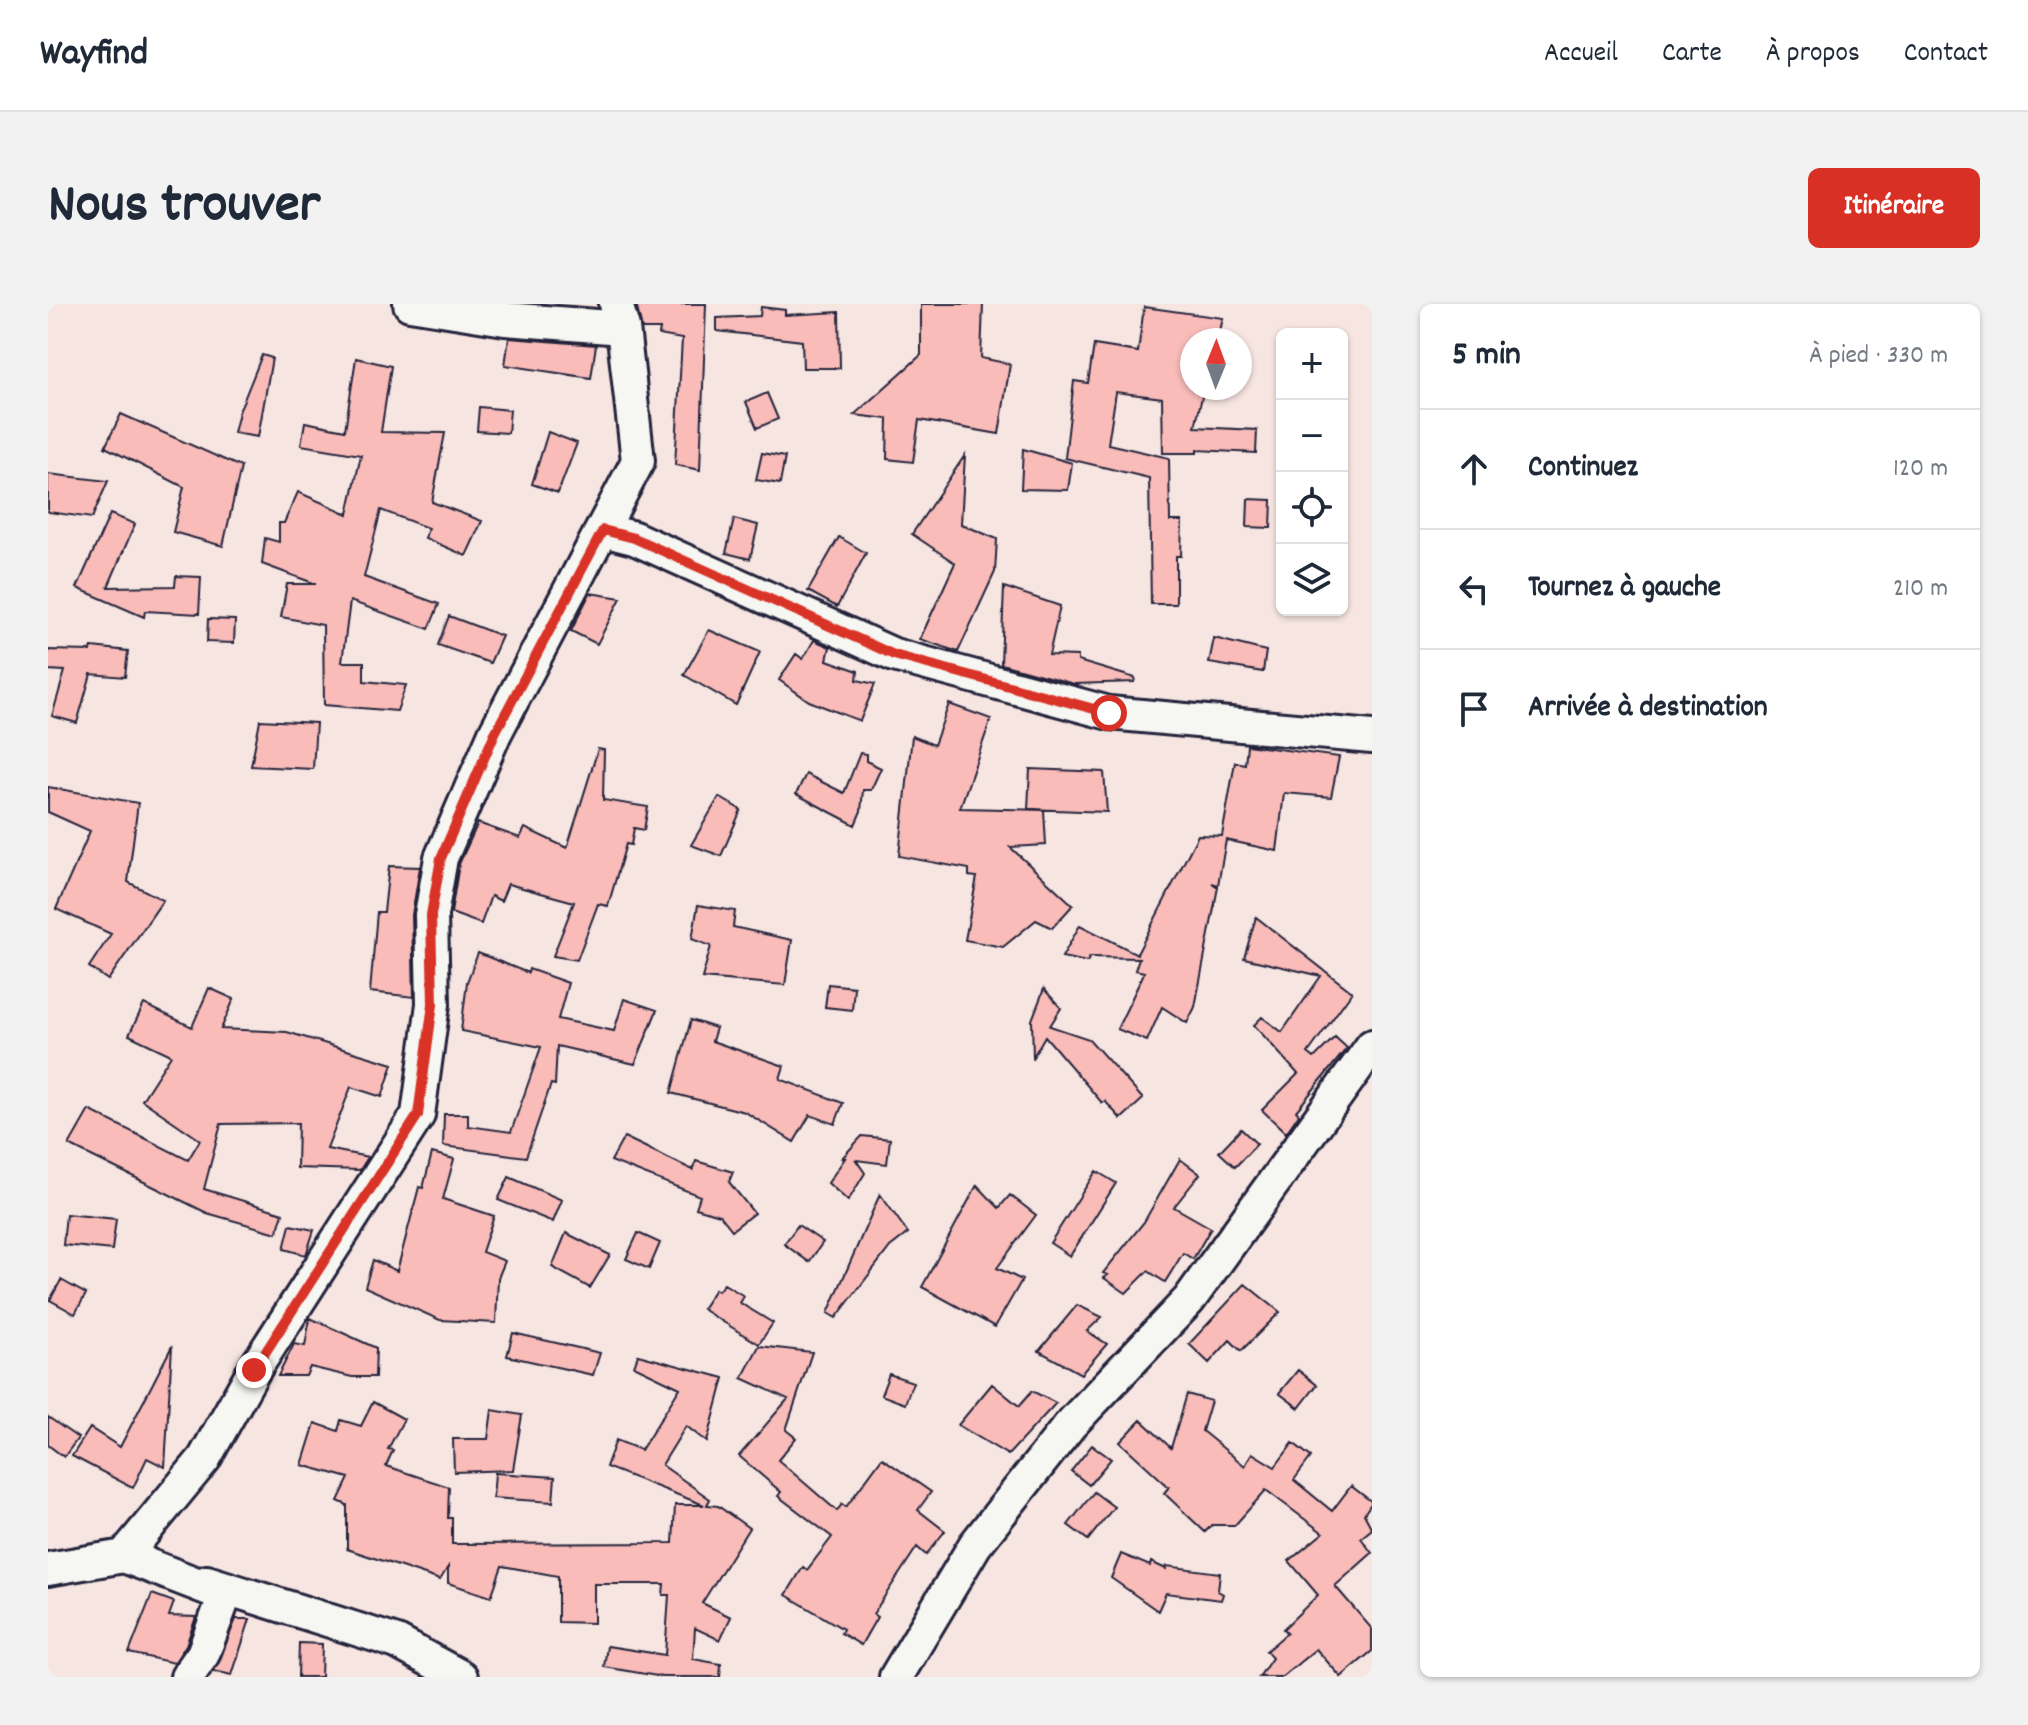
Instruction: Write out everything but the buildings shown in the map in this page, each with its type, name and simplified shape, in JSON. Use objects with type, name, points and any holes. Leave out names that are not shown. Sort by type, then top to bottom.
[{"type":"street","points":[[124,1556],[204,1459],[254,1370],[418,1115],[433,1004],[431,915],[441,858],[495,733],[638,461],[619,316],[505,319],[410,304]]},
{"type":"street","points":[[603,530],[634,538],[909,660],[1109,713],[1372,737]]},
{"type":"street","points":[[896,1677],[975,1545],[1070,1425],[1189,1300],[1372,1046]]},
{"type":"street","points":[[124,1556],[225,1595],[203,1654],[187,1677]]},
{"type":"street","points":[[48,1569],[124,1556],[397,1642],[461,1677]]},
{"type":"route","points":[[254,1370],[418,1115],[433,1004],[431,915],[441,858],[495,733],[603,530],[634,538],[894,655],[1109,713]]}]
